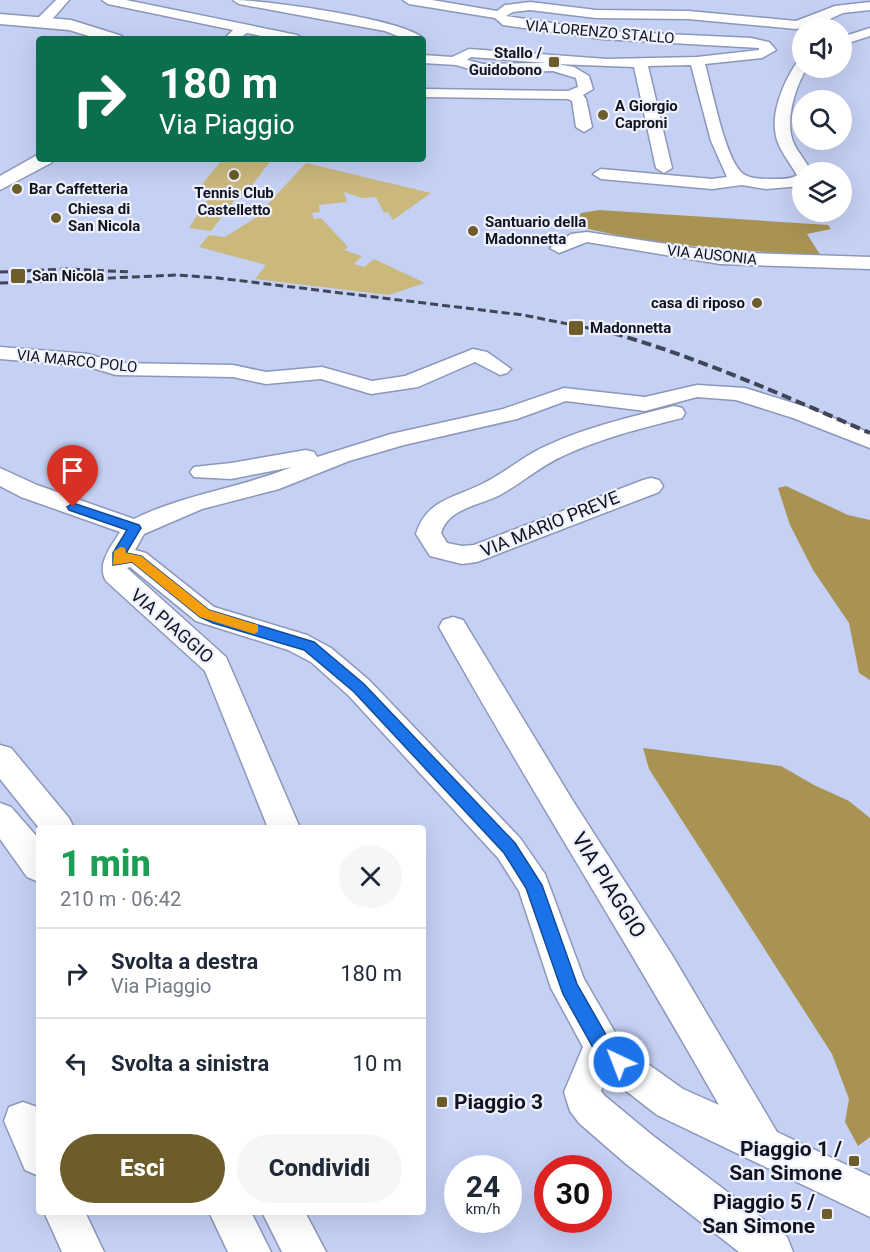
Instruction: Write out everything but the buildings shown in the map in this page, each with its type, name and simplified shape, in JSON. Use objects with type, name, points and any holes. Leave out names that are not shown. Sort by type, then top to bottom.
[{"type":"street","points":[[44,20],[63,0]]},
{"type":"street","points":[[108,0],[281,36]]},
{"type":"street","points":[[239,0],[388,28],[409,36]]},
{"type":"street","points":[[409,0],[499,15]]},
{"type":"street","name":"VIA LORENZO STALLO","points":[[453,61],[459,56],[472,52],[577,62],[640,62],[698,61],[768,52],[768,49],[751,42],[593,34],[511,24],[503,21],[499,15],[510,8],[530,6],[596,14],[688,15],[793,26],[814,21],[840,9],[870,6]]},
{"type":"street","points":[[0,19],[44,20],[94,30],[109,36]]},
{"type":"street","points":[[202,19],[195,24],[222,36]]},
{"type":"street","points":[[234,36],[245,29]]},
{"type":"street","points":[[852,38],[870,32]]},
{"type":"street","points":[[426,45],[453,61]]},
{"type":"street","points":[[426,59],[453,61],[473,66],[567,69],[582,76],[587,86],[577,93],[426,93]]},
{"type":"street","points":[[698,61],[727,168],[743,180]]},
{"type":"street","name":"VIA LORENZO STALLO","points":[[640,62],[664,168]]},
{"type":"street","points":[[792,78],[784,124],[785,141],[797,162]]},
{"type":"street","points":[[577,93],[584,127]]},
{"type":"street","points":[[0,184],[40,162]]},
{"type":"street","points":[[602,174],[712,184],[743,180],[780,184],[792,183]]},
{"type":"street","name":"VIA AUSONIA","points":[[559,248],[574,239],[587,237],[720,258],[870,263]]},
{"type":"street","name":"VIA MARCO POLO","points":[[0,353],[88,360],[116,369],[233,371],[266,378],[322,373],[371,388],[406,383],[473,355],[480,356],[500,369]]},
{"type":"street","name":"VIA MARIO PREVE","points":[[135,528],[164,513],[271,484],[316,464],[399,439],[509,414],[564,394],[645,404],[697,391],[742,394],[801,413],[870,441]]},
{"type":"street","name":"VIA MARIO PREVE","points":[[651,486],[472,555],[439,550],[428,534],[435,518],[442,510],[492,489],[539,458],[576,443],[712,400],[718,394]]},
{"type":"street","name":"VIA MARIO PREVE","points":[[202,472],[231,471],[308,457],[316,464]]},
{"type":"street","points":[[0,476],[29,491],[135,528],[120,553],[118,562]]},
{"type":"street","name":"VIA PIAGGIO","points":[[284,825],[216,665],[117,578],[114,569],[118,562],[129,557],[137,559],[205,614],[309,646],[359,688],[509,848],[533,885],[569,988],[603,1047],[635,1077],[670,1102],[870,1197]]},
{"type":"street","name":"VIA PIAGGIO","points":[[453,627],[562,811],[660,967],[762,1144]]},
{"type":"street","points":[[0,757],[56,825]]},
{"type":"street","points":[[0,817],[36,863]]},
{"type":"street","points":[[603,1047],[584,1086],[583,1098],[590,1107],[632,1144],[772,1252]]},
{"type":"street","points":[[23,1121],[36,1149]]},
{"type":"street","points":[[65,1215],[82,1252]]},
{"type":"street","points":[[231,1215],[250,1252]]},
{"type":"street","points":[[284,1215],[305,1252]]},
{"type":"shaded area","name":"Tennis Club Castelletto","points":[[220,162],[270,162],[244,196],[197,190]]},
{"type":"shaded area","points":[[306,163],[431,193],[393,220],[388,212],[384,213],[376,197],[362,198],[344,192],[347,202],[319,205],[320,212],[312,213],[314,219],[321,218],[348,247],[344,250],[362,256],[354,264],[364,267],[374,259],[425,283],[389,295],[255,279],[266,265],[199,247],[209,235],[225,237],[255,218]]},
{"type":"shaded area","points":[[211,194],[236,198],[211,231],[189,228]]},
{"type":"shaded area","points":[[599,210],[828,225],[831,229],[807,234],[821,256],[664,242],[572,225],[581,213]]},
{"type":"shaded area","points":[[786,486],[848,515],[870,520],[870,680],[859,673],[849,623],[813,570],[790,525],[778,488]]},
{"type":"shaded area","points":[[643,748],[781,766],[849,801],[870,818],[870,1137],[858,1146],[845,1122],[849,1099],[832,1054],[649,769]]},
{"type":"railway","points":[[0,272],[67,269],[132,272]]},
{"type":"railway","points":[[0,283],[177,275],[218,278],[523,315],[613,333]]},
{"type":"railway","points":[[613,333],[618,334]]},
{"type":"railway","points":[[613,333],[711,366],[870,433]]},
{"type":"slow traffic","points":[[121,551],[118,562],[129,557],[137,559],[205,614],[254,629]]},
{"type":"place","name":"Stallo / Guidobono","points":[[554,62]]},
{"type":"place","name":"A Giorgio Caproni","points":[[603,115]]},
{"type":"place","name":"Tennis Club Castelletto","points":[[234,175]]},
{"type":"place","name":"Bar Caffetteria","points":[[17,189]]},
{"type":"place","name":"Chiesa di San Nicola","points":[[56,218]]},
{"type":"place","name":"Santuario della Madonnetta","points":[[473,231]]},
{"type":"place","name":"San Nicola","points":[[18,276]]},
{"type":"place","name":"casa di riposo","points":[[757,303]]},
{"type":"place","name":"Madonnetta","points":[[576,328]]},
{"type":"place","name":"Piaggio 3","points":[[442,1102]]},
{"type":"place","name":"Piaggio 1 / San Simone","points":[[854,1161]]},
{"type":"place","name":"Piaggio 5 / San Simone","points":[[827,1214]]},
{"type":"route","points":[[73,507],[135,528],[127,538],[118,562],[129,557],[137,559],[205,614],[309,646],[359,688],[509,848],[533,885],[569,988],[603,1047],[619,1062]]}]
